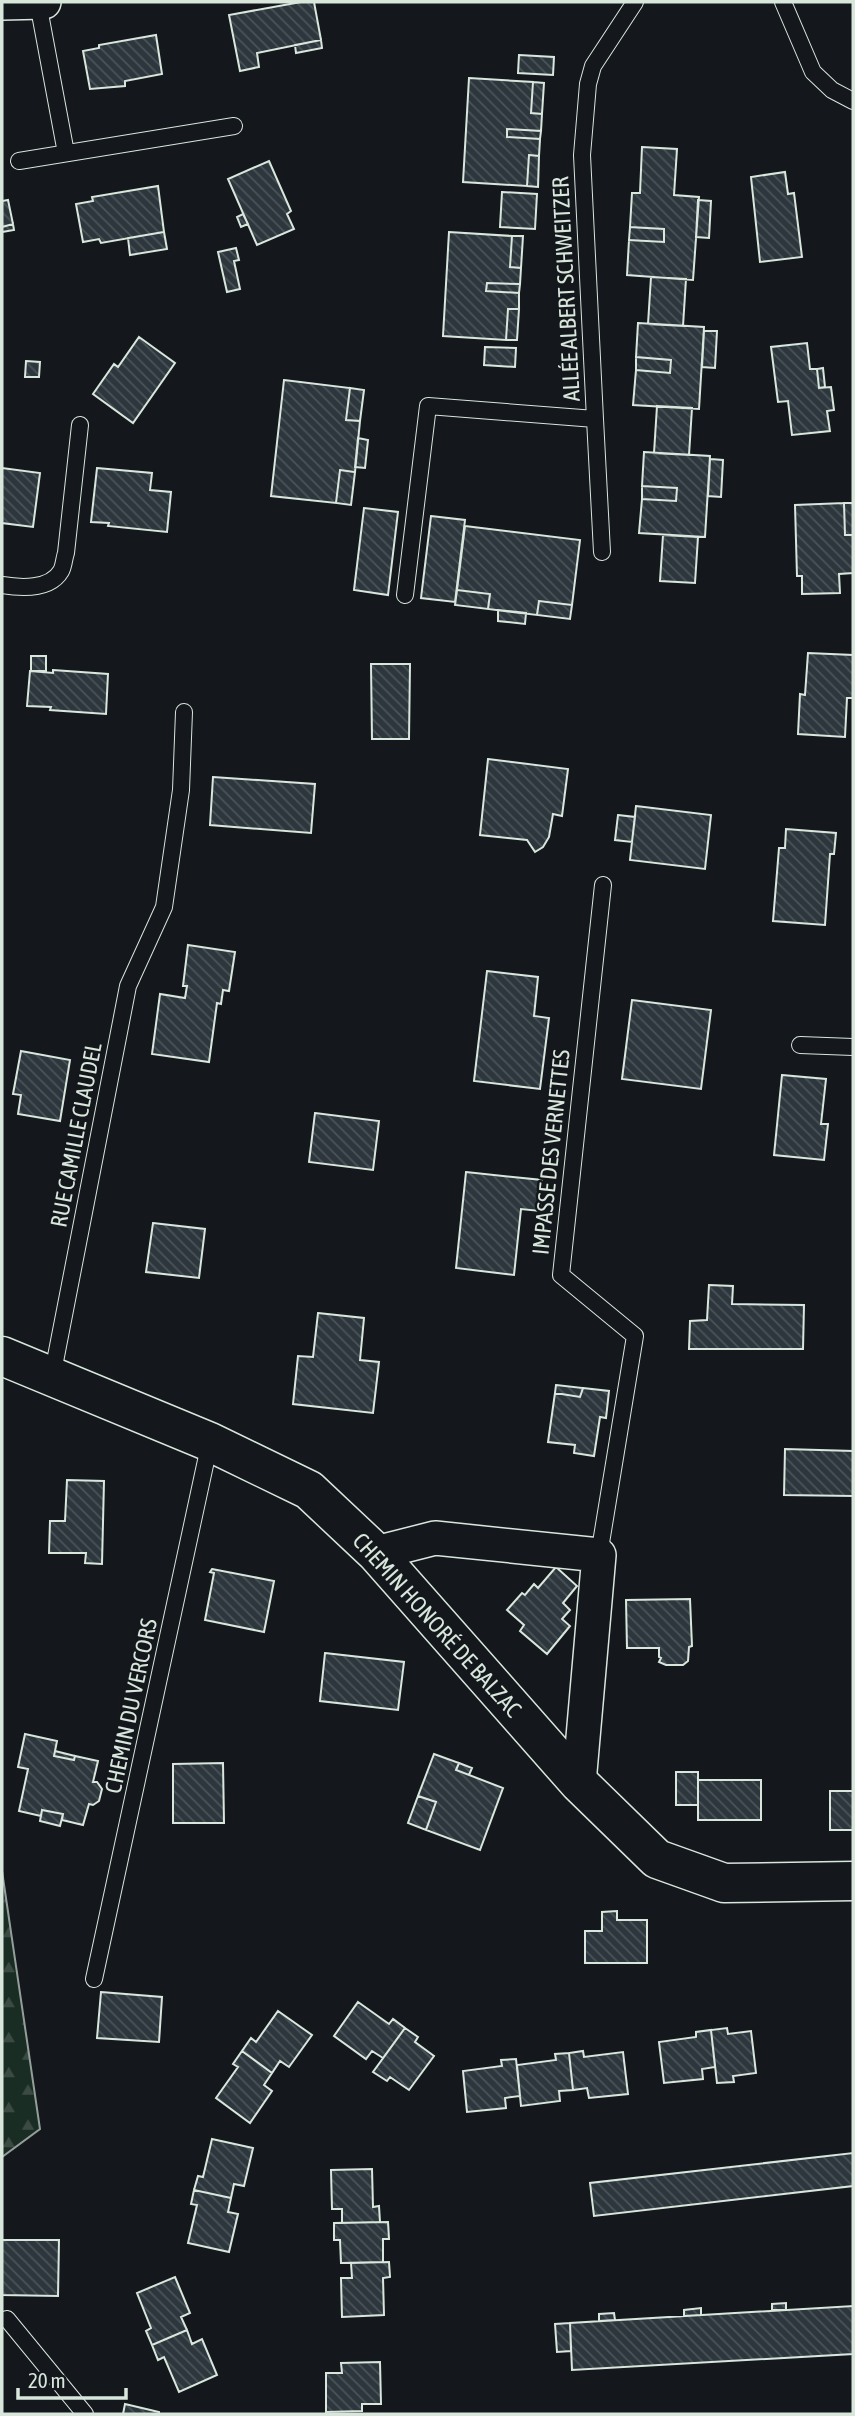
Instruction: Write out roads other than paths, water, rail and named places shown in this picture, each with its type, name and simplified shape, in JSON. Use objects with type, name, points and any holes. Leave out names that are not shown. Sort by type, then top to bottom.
[{"type":"street","points":[[2,3],[41,2]]},
{"type":"street","name":"CHEMIN HONORÉ DE BALZAC","points":[[2,1356],[210,1442],[309,1490],[376,1553],[579,1783],[657,1859],[724,1882],[853,1881]]},
{"type":"street","points":[[376,1553],[435,1538],[599,1555],[579,1783]]},
{"type":"lane","points":[[41,2],[66,153]]},
{"type":"lane","name":"ALLÉE ALBERT SCHWEITZER","points":[[405,595],[428,406],[596,419],[582,155],[587,85],[593,66],[635,2]]},
{"type":"lane","points":[[783,2],[813,72],[832,90],[853,101]]},
{"type":"lane","points":[[19,161],[234,126]]},
{"type":"lane","points":[[596,419],[602,552]]},
{"type":"lane","points":[[2,585],[22,588],[47,583],[61,571],[66,553],[80,425]]},
{"type":"lane","name":"RUE CAMILLE CLAUDEL","points":[[52,1377],[128,986],[164,907],[181,790],[184,712]]},
{"type":"lane","name":"IMPASSE DES VERNETTES","points":[[599,1555],[635,1336],[561,1275],[603,885]]},
{"type":"lane","points":[[800,1045],[853,1047]]},
{"type":"lane","name":"CHEMIN DU VERCORS","points":[[94,1979],[210,1442]]},
{"type":"lane","points":[[7,2319],[85,2414]]}]
